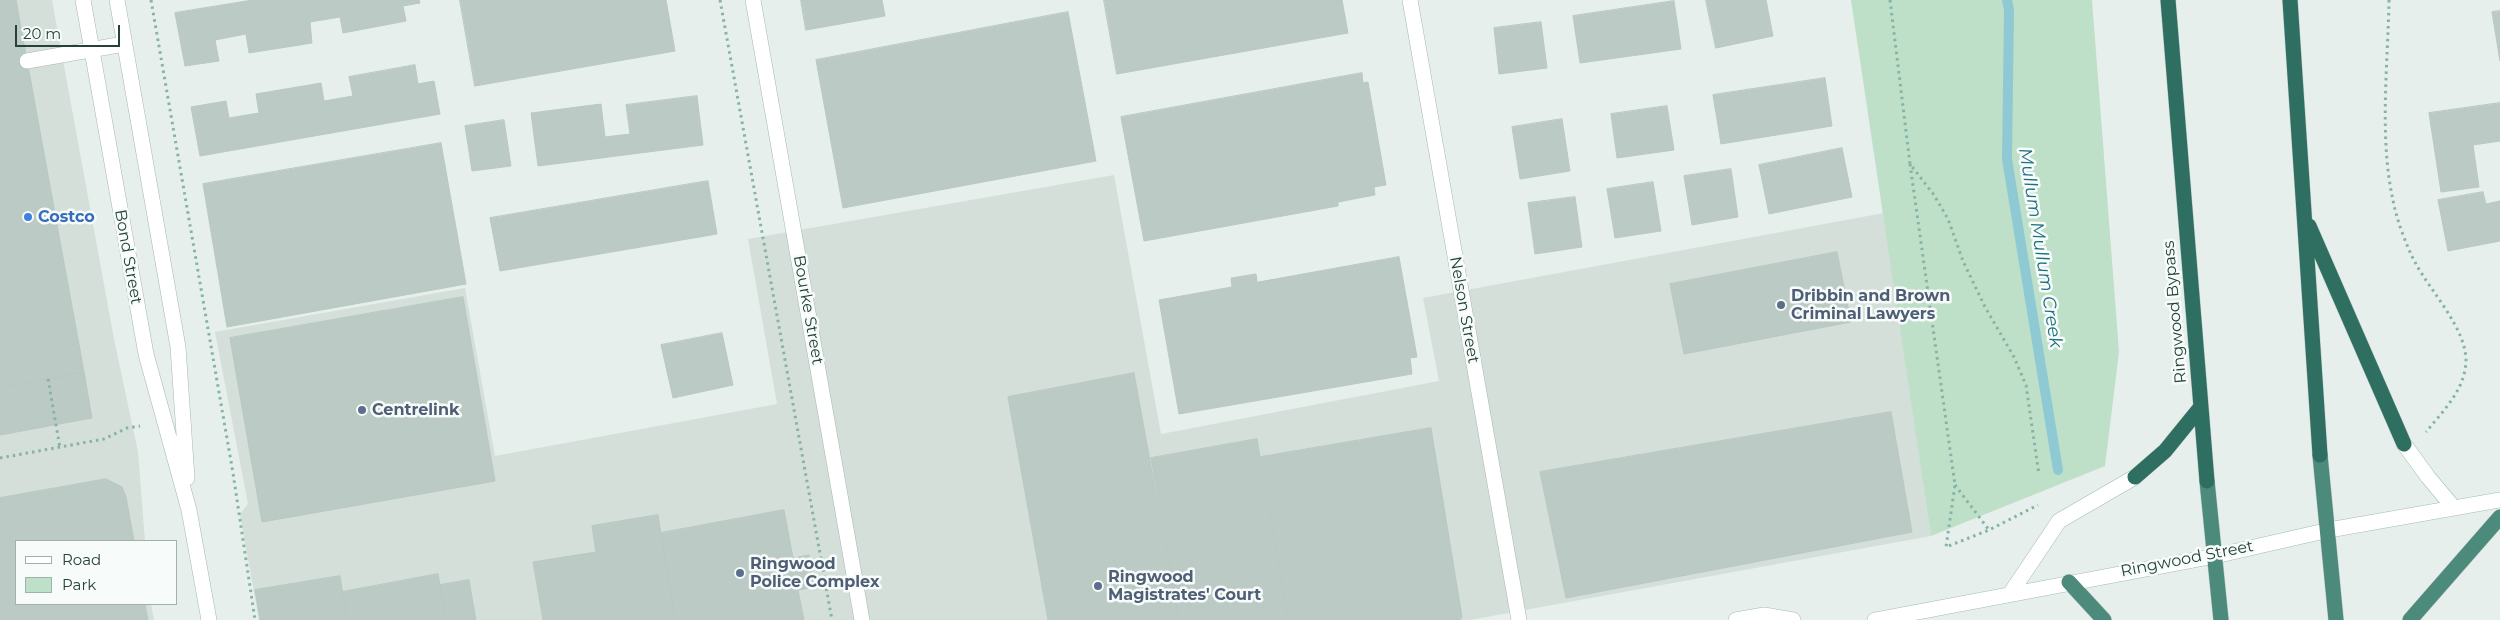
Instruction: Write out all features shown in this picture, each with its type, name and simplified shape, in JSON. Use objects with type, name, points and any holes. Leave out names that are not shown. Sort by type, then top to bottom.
[{"type":"highway","name":"Ringwood Bypass","points":[[2168,0],[2200,408],[2221,620]]},
{"type":"highway","points":[[2290,0],[2320,455],[2329,530],[2336,620]]},
{"type":"highway","points":[[2305,216],[2404,444]]},
{"type":"highway","points":[[2135,477],[2165,451],[2200,408]]},
{"type":"highway","points":[[2410,620],[2500,517]]},
{"type":"highway","points":[[2069,582],[2104,620]]},
{"type":"street","name":"Bond Street","points":[[83,0],[146,354],[189,510],[209,620]]},
{"type":"street","name":"Bond Street","points":[[117,0],[178,347],[189,510]]},
{"type":"street","name":"Bourke Street","points":[[753,0],[862,620]]},
{"type":"street","name":"Nelson Street","points":[[1410,0],[1519,620]]},
{"type":"street","points":[[27,61],[124,44]]},
{"type":"street","points":[[2404,444],[2454,508]]},
{"type":"street","points":[[2010,594],[2059,520],[2135,477]]},
{"type":"street","name":"Ringwood Street","points":[[1875,620],[2215,556],[2329,530],[2500,500]]},
{"type":"street","points":[[1736,620],[1764,615],[1793,620]]},
{"type":"path","points":[[151,0],[233,473],[255,620]]},
{"type":"path","points":[[720,0],[832,620]]},
{"type":"path","points":[[1890,0],[1910,164],[1954,485],[1946,546]]},
{"type":"path","points":[[2389,0],[2387,160],[2393,201],[2416,263],[2459,333],[2466,360],[2462,380],[2452,400],[2424,434],[2404,444]]},
{"type":"path","points":[[1910,164],[1934,195],[1948,218],[1963,261],[1985,307],[2014,356],[2026,385],[2039,475]]},
{"type":"path","points":[[48,379],[60,448]]},
{"type":"path","points":[[0,458],[104,439],[127,428],[142,426]]},
{"type":"path","points":[[1954,485],[1989,530]]},
{"type":"shaded area","points":[[0,0],[52,0],[114,339],[138,452],[145,540],[15,540],[15,605],[151,605],[154,620],[0,620]]},
{"type":"shaded area","points":[[1114,175],[1161,434],[1439,381],[1423,298],[1884,213],[1931,536],[1470,620],[259,620],[240,514],[248,504],[215,332],[465,288],[495,456],[777,404],[748,239]]},
{"type":"green space","points":[[1851,0],[2092,0],[2119,352],[2105,466],[1931,536]]},
{"type":"building","name":"Costco","points":[[0,0],[16,0],[84,372],[0,388]]},
{"type":"building","points":[[253,0],[419,0],[420,3],[403,6],[406,21],[343,33],[340,17],[310,22],[312,43],[249,53],[246,34],[215,40],[219,61],[185,66],[175,13]]},
{"type":"building","points":[[460,0],[666,0],[675,51],[475,86]]},
{"type":"building","points":[[801,0],[882,0],[885,16],[806,30]]},
{"type":"building","points":[[1104,0],[1342,0],[1348,33],[1117,74]]},
{"type":"building","points":[[1706,0],[1766,0],[1773,36],[1716,48]]},
{"type":"building","points":[[1674,1],[1681,49],[1580,63],[1573,16]]},
{"type":"building","points":[[2500,11],[2500,61],[2492,12]]},
{"type":"building","points":[[1068,12],[1096,161],[843,208],[816,60]]},
{"type":"building","points":[[1541,22],[1547,68],[1499,74],[1494,28]]},
{"type":"building","points":[[415,65],[418,84],[434,81],[440,114],[200,156],[191,107],[226,101],[229,118],[259,113],[256,94],[321,83],[324,101],[353,96],[349,77]]},
{"type":"building","points":[[1362,73],[1363,83],[1368,82],[1386,185],[1374,187],[1375,195],[1338,202],[1338,206],[1144,241],[1121,117]]},
{"type":"building","points":[[1825,78],[1832,126],[1721,144],[1713,95]]},
{"type":"building","points":[[697,96],[703,145],[538,166],[531,113],[601,104],[605,137],[630,134],[626,105]]},
{"type":"building","points":[[2500,103],[2500,141],[2473,145],[2479,187],[2441,192],[2429,113]]},
{"type":"building","points":[[1667,106],[1674,150],[1617,158],[1611,114]]},
{"type":"building","points":[[1562,119],[1570,171],[1520,179],[1512,127]]},
{"type":"building","points":[[504,120],[511,166],[472,171],[465,126]]},
{"type":"building","points":[[441,143],[466,284],[227,327],[203,184]]},
{"type":"building","points":[[1842,148],[1852,197],[1769,214],[1759,165]]},
{"type":"building","points":[[1731,169],[1738,217],[1692,225],[1684,176]]},
{"type":"building","points":[[708,181],[717,234],[500,271],[490,218]]},
{"type":"building","points":[[1653,182],[1661,231],[1615,238],[1607,189]]},
{"type":"building","points":[[2483,192],[2486,204],[2500,201],[2500,241],[2448,251],[2438,200]]},
{"type":"building","points":[[1575,197],[1582,247],[1535,254],[1528,203]]},
{"type":"building","points":[[1837,252],[1851,322],[1684,354],[1670,284]]},
{"type":"building","points":[[1399,257],[1417,357],[1410,358],[1412,374],[1179,414],[1159,300],[1232,287],[1231,278],[1256,274],[1257,282]]},
{"type":"building","name":"Centrelink","points":[[463,297],[495,481],[262,522],[230,338]]},
{"type":"building","points":[[722,333],[733,385],[673,398],[661,345]]},
{"type":"building","points":[[84,372],[92,418],[0,435],[0,388]]},
{"type":"building","points":[[1134,373],[1179,620],[1048,620],[1008,397]]},
{"type":"building","points":[[1891,412],[1912,532],[1566,598],[1540,472]]},
{"type":"building","points":[[1431,428],[1462,617],[1460,620],[1288,620],[1261,457]]},
{"type":"building","points":[[1257,439],[1288,620],[1179,620],[1151,458]]},
{"type":"building","points":[[106,479],[122,487],[126,497],[134,540],[15,540],[15,605],[145,605],[148,620],[0,620],[0,498]]},
{"type":"building","name":"Ringwood Police Complex","points":[[784,510],[793,558],[809,555],[814,587],[798,590],[804,620],[675,620],[661,533]]},
{"type":"building","points":[[658,515],[675,620],[543,620],[533,562],[596,552],[592,526]]},
{"type":"building","points":[[438,574],[446,620],[347,620],[342,592]]},
{"type":"building","points":[[340,576],[347,620],[260,620],[255,590]]},
{"type":"building","points":[[469,580],[476,620],[446,620],[440,585]]},
{"type":"waterway","name":"Mullum Mullum Creek","points":[[2007,0],[2009,10],[2007,159],[2058,470]]},
{"type":"place","name":"Costco","points":[[28,217]]},
{"type":"place","name":"Dribbin and Brown Criminal Lawyers","points":[[1781,305]]},
{"type":"place","name":"Centrelink","points":[[362,410]]},
{"type":"place","name":"Ringwood Police Complex","points":[[740,573]]},
{"type":"place","name":"Ringwood Magistrates' Court","points":[[1098,586]]}]
